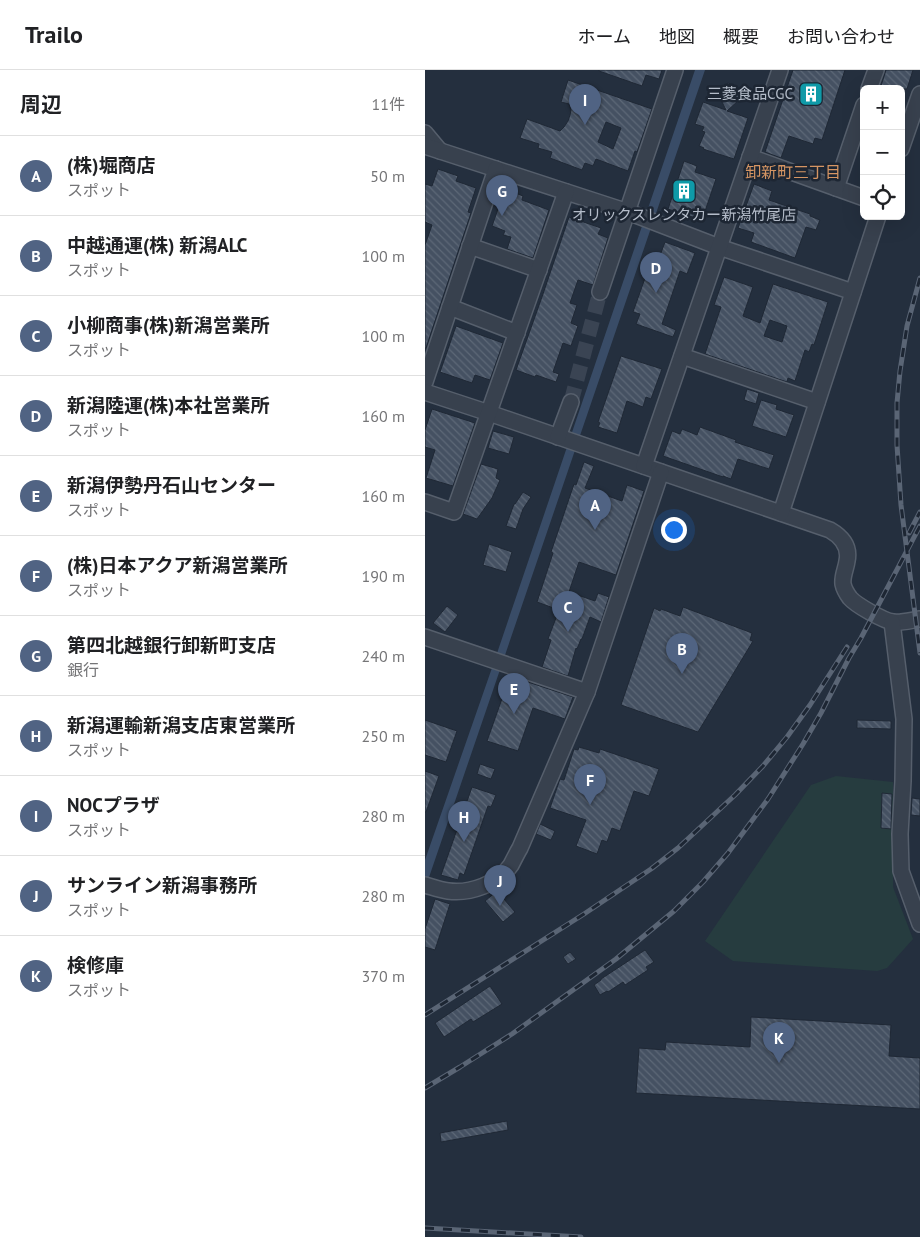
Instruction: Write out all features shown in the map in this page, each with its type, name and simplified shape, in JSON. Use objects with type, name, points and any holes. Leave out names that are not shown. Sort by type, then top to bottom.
[{"type":"street","points":[[600,292],[675,70]]},
{"type":"street","points":[[644,466],[780,70]]},
{"type":"street","points":[[870,85],[876,70]]},
{"type":"street","points":[[905,137],[920,94]]},
{"type":"street","points":[[836,188],[860,117]]},
{"type":"street","points":[[425,132],[440,151]]},
{"type":"street","points":[[425,146],[628,212],[719,246],[853,292]]},
{"type":"street","points":[[750,157],[860,197]]},
{"type":"street","points":[[425,382],[496,169]]},
{"type":"street","points":[[425,502],[454,512],[566,192]]},
{"type":"street","points":[[781,513],[877,220]]},
{"type":"street","points":[[470,246],[539,270]]},
{"type":"street","points":[[450,307],[517,333]]},
{"type":"street","points":[[682,356],[817,402]]},
{"type":"street","points":[[425,392],[830,530],[844,541],[848,554],[843,585],[855,603],[892,622],[920,619]]},
{"type":"street","points":[[558,437],[571,402]]},
{"type":"street","points":[[425,885],[447,891],[467,891],[482,886],[498,877],[510,866],[520,848],[587,692],[661,472]]},
{"type":"street","points":[[892,622],[904,719],[900,834],[901,871],[920,924]]},
{"type":"street","points":[[425,637],[587,692]]},
{"type":"green space","points":[[836,776],[893,782],[893,887],[913,939],[887,968],[877,971],[733,961],[705,941],[811,785]]},
{"type":"water","points":[[695,70],[705,70],[425,889],[425,860]]},
{"type":"building","points":[[599,70],[662,70],[659,79],[646,75],[642,86]]},
{"type":"building","name":"三菱食品CGC","points":[[793,70],[845,70],[822,140],[815,138],[813,144],[789,136],[781,158],[765,152]]},
{"type":"building","points":[[886,70],[913,70],[907,89],[905,89],[905,85],[881,85]]},
{"type":"building","points":[[568,80],[652,109],[637,152],[635,151],[628,171],[596,159],[593,166],[585,163],[582,170],[550,158],[552,152],[538,148],[539,144],[520,138],[527,119],[560,131],[568,121],[571,110],[569,104],[561,102]],"holes":[[[606,122],[621,128],[613,149],[598,142]]]},
{"type":"building","points":[[728,83],[737,86],[739,89],[744,88],[739,100],[727,111],[748,118],[734,159],[699,146],[705,132],[702,131],[704,127],[695,124],[703,102],[726,110],[719,96],[719,91]]},
{"type":"building","name":"オリックスレンタカー新潟竹尾店","points":[[684,161],[697,166],[695,172],[716,179],[702,220],[668,209]]},
{"type":"building","points":[[438,169],[458,176],[456,181],[476,188],[468,212],[471,213],[425,348],[425,245],[432,225],[425,222],[425,184],[432,186]]},
{"type":"building","points":[[754,184],[772,191],[769,200],[810,214],[810,216],[820,220],[816,230],[806,227],[795,258],[751,242],[754,233],[738,228]]},
{"type":"building","points":[[505,189],[523,196],[522,200],[549,210],[533,258],[507,249],[511,237],[503,235],[505,231],[492,226]]},
{"type":"building","points":[[569,217],[601,228],[598,234],[608,238],[593,285],[578,280],[570,303],[577,305],[571,323],[578,326],[571,346],[563,343],[553,372],[559,374],[556,382],[516,370]]},
{"type":"building","points":[[665,242],[695,253],[687,274],[680,271],[662,324],[676,330],[673,337],[636,324],[640,314],[633,312],[650,264],[656,266]]},
{"type":"building","points":[[724,277],[753,287],[743,316],[760,323],[773,284],[828,302],[814,345],[812,344],[809,352],[805,350],[795,381],[788,378],[787,382],[705,354],[721,307],[714,305]],"holes":[[[770,320],[787,326],[782,342],[764,336]]]},
{"type":"building","points":[[456,326],[503,343],[490,380],[475,375],[472,383],[440,372]]},
{"type":"building","points":[[621,356],[662,369],[651,399],[646,397],[643,407],[627,401],[617,433],[598,427],[600,423],[598,422]]},
{"type":"building","points":[[747,389],[759,393],[756,404],[744,400]]},
{"type":"building","points":[[761,400],[777,405],[776,409],[794,415],[786,437],[752,426]]},
{"type":"building","points":[[432,409],[475,423],[453,486],[426,478],[435,450],[425,447],[425,430]]},
{"type":"building","points":[[700,427],[736,440],[735,442],[774,455],[769,469],[738,459],[731,479],[663,456],[672,431],[680,434],[682,429],[697,435]]},
{"type":"building","points":[[493,431],[514,437],[509,454],[488,448]]},
{"type":"building","points":[[584,462],[594,466],[585,488],[622,501],[627,485],[644,491],[616,575],[579,562],[569,592],[595,601],[598,593],[609,597],[601,622],[590,617],[582,639],[576,648],[568,676],[542,667],[551,640],[548,639],[559,610],[537,602],[553,553],[551,552],[574,484],[576,485]]},
{"type":"building","points":[[481,464],[498,469],[496,478],[500,480],[492,498],[477,519],[463,514]]},
{"type":"building","points":[[523,492],[531,497],[523,509],[516,529],[506,526],[514,504]]},
{"type":"building","points":[[489,544],[512,552],[506,572],[483,565]]},
{"type":"building","points":[[447,606],[458,615],[445,632],[433,623]]},
{"type":"building","points":[[683,607],[752,633],[750,640],[753,641],[698,732],[621,705],[654,608],[680,616]]},
{"type":"building","points":[[510,676],[573,697],[565,719],[533,708],[518,751],[487,741]]},
{"type":"building","points":[[425,720],[457,731],[446,762],[425,755]]},
{"type":"building","points":[[857,720],[891,721],[891,729],[857,728]]},
{"type":"building","points":[[579,747],[599,753],[600,749],[659,769],[649,796],[634,791],[620,831],[612,828],[607,842],[602,840],[597,854],[576,846],[586,820],[550,808],[560,779],[564,780],[574,749],[578,750]]},
{"type":"building","points":[[480,764],[495,769],[491,779],[477,774]]},
{"type":"building","points":[[425,771],[439,776],[426,812],[425,812]]},
{"type":"building","points":[[472,787],[496,795],[491,807],[488,806],[464,875],[460,873],[458,880],[441,875]]},
{"type":"building","points":[[882,793],[892,794],[891,829],[881,828]]},
{"type":"building","points":[[912,798],[920,799],[920,816],[911,815]]},
{"type":"building","points":[[540,824],[555,831],[551,840],[536,834]]},
{"type":"building","points":[[497,891],[515,912],[503,922],[485,901]]},
{"type":"building","points":[[435,899],[450,904],[435,950],[425,947],[425,929]]},
{"type":"building","points":[[645,950],[654,962],[646,967],[648,970],[625,985],[623,982],[600,995],[594,985]]},
{"type":"building","points":[[570,952],[576,959],[568,964],[563,957]]},
{"type":"building","points":[[490,986],[502,1004],[473,1022],[471,1019],[444,1037],[435,1023]]},
{"type":"building","points":[[751,1017],[891,1025],[889,1056],[920,1058],[920,1109],[636,1093],[639,1048],[665,1050],[666,1042],[750,1047]]},
{"type":"building","points":[[507,1121],[508,1130],[441,1142],[440,1133]]},
{"type":"tunnel","points":[[571,402],[600,292]]},
{"type":"railway","points":[[920,278],[907,326],[897,403],[897,445],[901,505],[920,653]]},
{"type":"railway","points":[[909,533],[920,512]]},
{"type":"railway","points":[[425,1088],[512,1034],[616,959],[674,911],[703,882],[728,853],[768,799],[803,744],[920,526]]},
{"type":"railway","points":[[425,1015],[584,914],[651,869],[678,848],[763,766],[810,705],[847,647]]},
{"type":"railway","points":[[425,1228],[581,1237]]},
{"type":"place","name":"三菱食品CGC","points":[[811,94]]},
{"type":"place","name":"NOCプラザ","points":[[585,125]]},
{"type":"place","name":"オリックスレンタカー新潟竹尾店","points":[[684,191]]},
{"type":"place","name":"第四北越銀行卸新町支店","points":[[502,216]]},
{"type":"place","name":"新潟陸運(株)本社営業所","points":[[656,293]]},
{"type":"place","name":"(株)堀商店","points":[[595,530]]},
{"type":"place","name":"小柳商事(株)新潟営業所","points":[[568,632]]},
{"type":"place","name":"中越通運(株) 新潟ALC","points":[[682,674]]},
{"type":"place","name":"新潟伊勢丹石山センター","points":[[514,714]]},
{"type":"place","name":"(株)日本アクア新潟営業所","points":[[590,805]]},
{"type":"place","name":"新潟運輸新潟支店東営業所","points":[[464,842]]},
{"type":"place","name":"サンライン新潟事務所","points":[[500,906]]},
{"type":"place","name":"検修庫","points":[[779,1063]]},
{"type":"district","name":"卸新町三丁目","points":[[793,172]]}]
